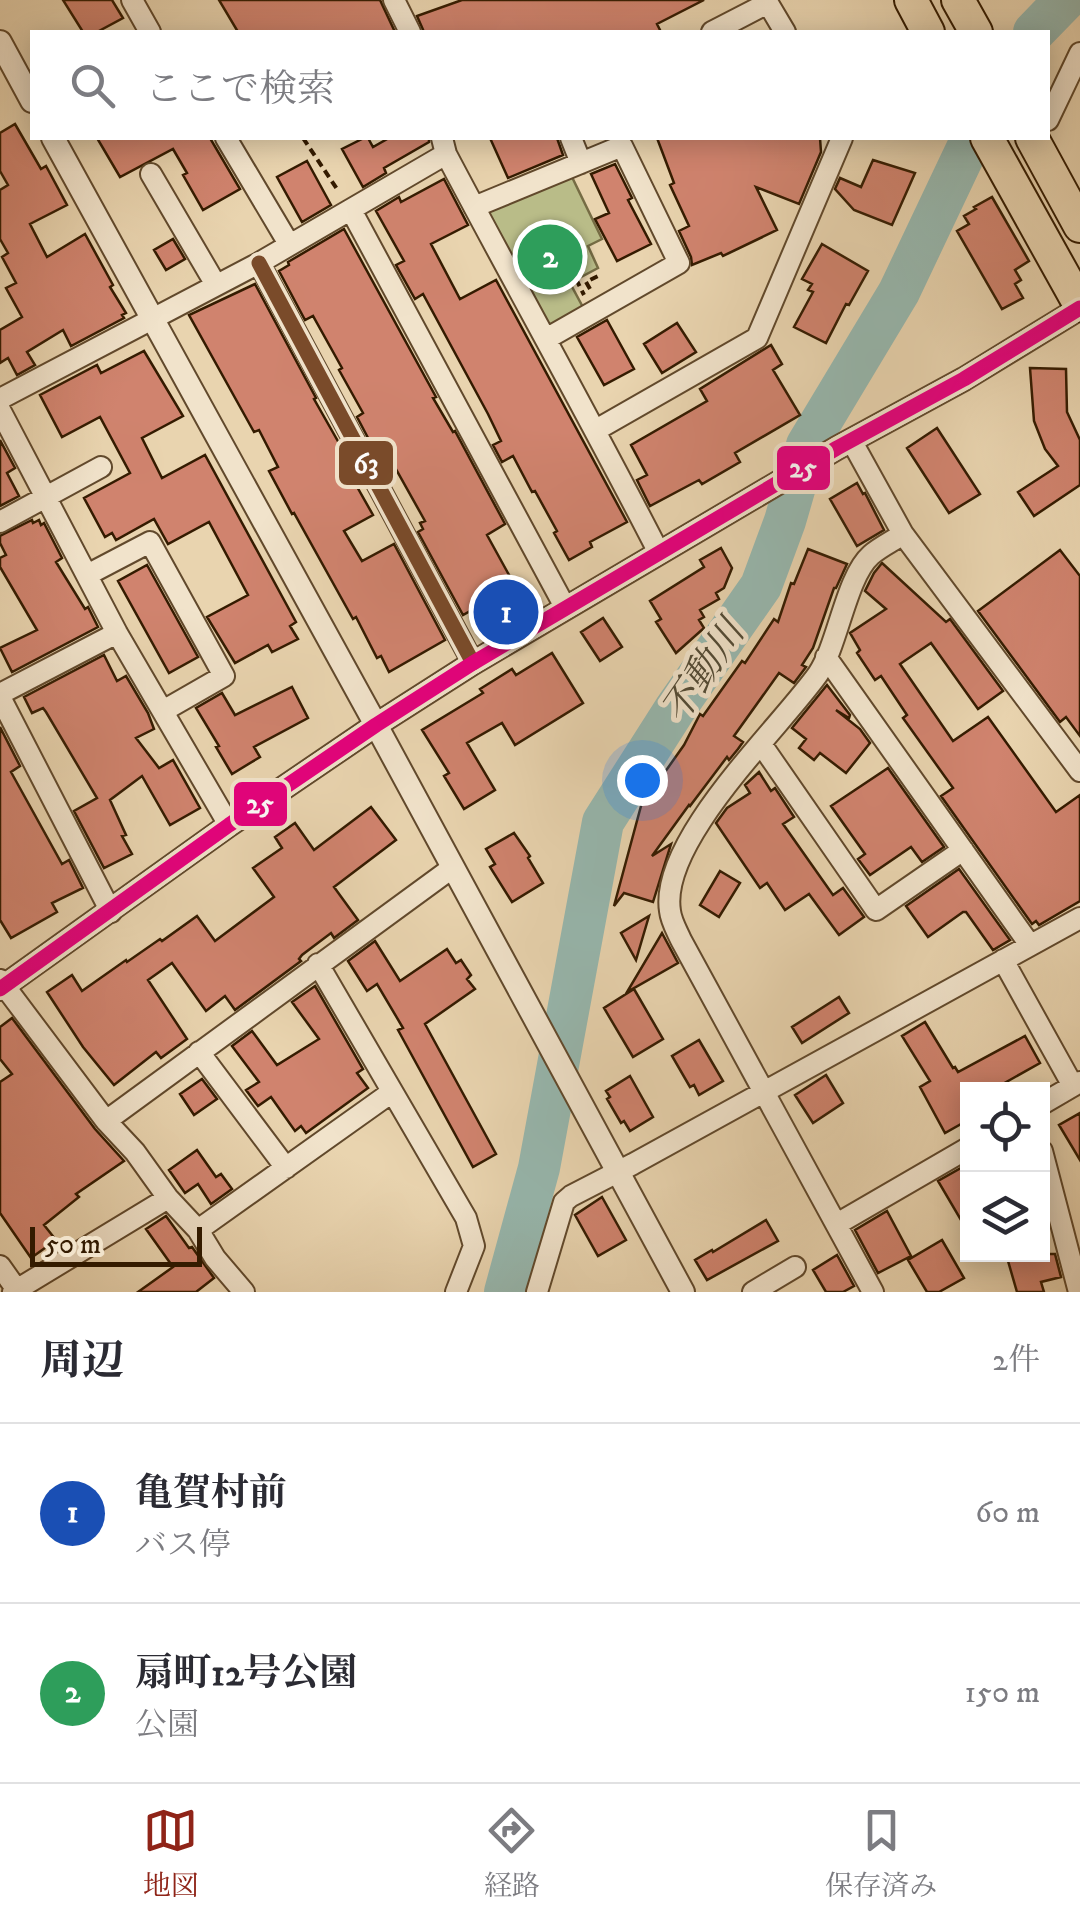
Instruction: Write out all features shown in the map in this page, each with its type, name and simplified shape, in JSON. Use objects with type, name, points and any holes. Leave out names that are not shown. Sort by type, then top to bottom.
[{"type":"highway","points":[[912,0],[927,30]]},
{"type":"highway","points":[[958,0],[975,30]]},
{"type":"highway","points":[[1041,140],[1080,226]]},
{"type":"highway","points":[[992,146],[1080,306]]},
{"type":"street","points":[[394,0],[409,30]]},
{"type":"street","points":[[135,1],[149,30]]},
{"type":"street","points":[[716,30],[767,1],[783,30]]},
{"type":"street","points":[[0,42],[30,96]]},
{"type":"street","points":[[1050,113],[1080,53]]},
{"type":"street","points":[[54,140],[683,1292]]},
{"type":"street","points":[[227,140],[289,244]]},
{"type":"street","points":[[572,140],[581,163]]},
{"type":"street","points":[[596,430],[757,338],[841,140]]},
{"type":"street","points":[[0,399],[351,210],[444,146],[659,552]]},
{"type":"street","points":[[474,207],[622,146],[679,263],[546,340]]},
{"type":"street","points":[[151,174],[216,285]]},
{"type":"street","points":[[351,210],[565,607]]},
{"type":"street","points":[[258,262],[473,663]]},
{"type":"street","points":[[241,1291],[198,1230],[106,1121],[1,985],[111,912],[229,825],[473,663],[844,444],[964,379],[1080,306]]},
{"type":"street","points":[[0,410],[117,632],[229,825]]},
{"type":"street","points":[[844,444],[904,534],[1080,771]]},
{"type":"street","points":[[0,522],[101,467]]},
{"type":"street","points":[[873,1292],[681,940],[670,913],[670,891],[692,832],[821,670],[859,572],[869,556],[904,534]]},
{"type":"street","points":[[87,575],[150,542],[224,676],[163,711]]},
{"type":"street","points":[[111,912],[0,695],[117,632]]},
{"type":"street","points":[[826,657],[1030,945]]},
{"type":"street","points":[[761,744],[876,910],[963,850]]},
{"type":"street","points":[[106,1121],[452,868]]},
{"type":"street","points":[[538,1292],[564,1202],[571,1196],[1080,918]]},
{"type":"street","points":[[1003,960],[1077,1084],[1050,1099]]},
{"type":"street","points":[[318,964],[466,1218],[474,1246],[456,1292]]},
{"type":"street","points":[[199,1052],[286,1168]]},
{"type":"street","points":[[198,1230],[392,1092]]},
{"type":"street","points":[[837,1224],[960,1153]]},
{"type":"street","points":[[1049,1172],[1074,1254],[1079,1292]]},
{"type":"street","points":[[0,1266],[15,1291],[168,1198]]},
{"type":"street","points":[[753,1292],[795,1267]]},
{"type":"path","points":[[303,140],[351,210]]},
{"type":"green space","points":[[571,175],[602,239],[588,246],[598,268],[570,283],[585,311],[548,333],[486,213]]},
{"type":"building","points":[[63,0],[112,0],[123,18],[101,30],[82,30]]},
{"type":"building","points":[[219,0],[380,0],[394,30],[237,30]]},
{"type":"building","points":[[462,0],[704,0],[657,24],[660,30],[423,30],[417,16]]},
{"type":"building","points":[[15,124],[41,169],[46,166],[67,205],[30,224],[47,257],[85,234],[126,313],[124,318],[71,346],[63,330],[27,352],[35,365],[17,375],[8,358],[0,363],[0,330],[22,317],[6,288],[16,283],[2,257],[8,253],[0,239],[0,190],[8,185],[0,171],[0,133]]},
{"type":"building","points":[[98,140],[211,140],[240,189],[203,210],[173,149],[120,177]]},
{"type":"building","points":[[360,140],[369,140],[373,147],[385,140],[429,140],[384,168],[386,173],[363,187],[342,149]]},
{"type":"building","points":[[491,140],[558,140],[563,155],[508,178]]},
{"type":"building","points":[[658,140],[820,140],[821,152],[799,204],[756,187],[777,230],[723,256],[721,253],[692,265],[679,231],[689,226],[670,185],[674,183]]},
{"type":"building","points":[[873,160],[915,173],[892,225],[854,210],[835,189],[840,178],[861,187]]},
{"type":"building","points":[[307,161],[331,205],[302,222],[277,177]]},
{"type":"building","points":[[615,164],[651,244],[617,261],[595,219],[609,213],[591,174]]},
{"type":"building","points":[[444,179],[468,225],[431,244],[460,299],[496,280],[627,522],[590,542],[592,547],[569,560],[554,533],[557,531],[513,456],[502,462],[493,445],[501,441],[488,414],[423,294],[415,299],[396,265],[404,261],[376,211]]},
{"type":"building","points":[[992,197],[1029,261],[1015,270],[1021,280],[1015,284],[1023,298],[1002,309],[957,231],[969,224],[964,216]]},
{"type":"building","points":[[344,229],[505,524],[487,535],[514,584],[463,615],[418,532],[423,529],[420,523],[425,521],[388,455],[382,450],[376,453],[357,417],[363,413],[339,370],[342,368],[313,316],[305,320],[279,271]]},
{"type":"building","points":[[173,239],[185,259],[166,270],[154,250]]},
{"type":"building","points":[[822,244],[868,271],[826,343],[794,327],[813,292],[808,290],[812,284],[802,279]]},
{"type":"building","points":[[255,284],[352,466],[347,469],[373,515],[344,531],[362,561],[394,544],[445,640],[389,672],[292,514],[269,471],[278,467],[259,430],[254,432],[189,315]]},
{"type":"building","points":[[607,320],[634,369],[604,385],[577,337]]},
{"type":"building","points":[[677,323],[696,352],[662,373],[644,344]]},
{"type":"building","points":[[771,345],[782,364],[773,370],[800,415],[735,453],[740,462],[702,484],[699,480],[650,506],[637,480],[647,475],[631,445],[707,401],[700,389]]},
{"type":"building","points":[[144,351],[183,416],[142,438],[162,478],[205,455],[296,622],[290,626],[298,639],[272,652],[268,645],[235,663],[207,617],[248,595],[209,522],[168,544],[154,519],[116,540],[112,533],[105,537],[84,498],[130,473],[100,417],[62,437],[40,395],[97,365],[101,373]]},
{"type":"building","points":[[1030,368],[1066,369],[1067,412],[1080,440],[1080,485],[1034,516],[1018,492],[1058,466],[1045,449],[1034,421]]},
{"type":"building","points":[[937,428],[980,494],[949,513],[907,448]]},
{"type":"building","points":[[0,440],[15,468],[7,473],[19,496],[0,506]]},
{"type":"building","points":[[857,483],[884,530],[857,546],[830,499]]},
{"type":"building","points":[[32,520],[44,523],[62,558],[56,562],[98,627],[12,672],[0,648],[37,630],[0,567],[0,558],[6,555],[0,536]]},
{"type":"building","points":[[721,548],[732,568],[724,588],[716,593],[719,599],[700,610],[704,617],[699,620],[704,628],[676,653],[656,622],[661,619],[650,601],[704,567],[700,560]]},
{"type":"building","points":[[808,549],[847,564],[834,588],[813,648],[802,665],[806,667],[794,683],[779,673],[734,736],[743,742],[729,760],[727,757],[652,856],[671,844],[653,902],[624,893],[614,906],[641,806],[684,745],[700,714],[703,716],[742,661],[745,663],[774,619],[778,622]]},
{"type":"building","points":[[1060,550],[1080,576],[1080,736],[1066,717],[1060,722],[978,611]]},
{"type":"building","points":[[882,563],[946,622],[950,619],[1003,691],[978,709],[931,643],[900,664],[953,741],[988,717],[1056,812],[1080,795],[1080,901],[1039,925],[1036,921],[1032,924],[941,796],[953,788],[903,718],[907,715],[881,676],[875,680],[857,653],[860,650],[850,633],[886,609],[865,591]]},
{"type":"building","points":[[147,565],[198,657],[169,673],[118,581]]},
{"type":"building","points":[[603,618],[622,647],[600,661],[581,632]]},
{"type":"building","points":[[552,653],[583,703],[515,745],[502,723],[467,743],[495,790],[464,809],[444,776],[449,773],[422,730],[483,693],[480,689],[512,669],[516,675]]},
{"type":"building","points":[[104,655],[117,681],[126,676],[148,713],[154,729],[136,738],[159,768],[173,760],[200,808],[170,825],[142,776],[110,800],[132,854],[104,868],[74,811],[97,798],[46,712],[43,708],[32,713],[24,697]]},
{"type":"building","points":[[827,685],[849,718],[836,710],[860,729],[870,743],[846,773],[820,753],[814,760],[799,748],[806,739],[792,728]]},
{"type":"building","points":[[292,687],[308,718],[254,747],[260,757],[232,774],[196,708],[222,693],[235,715]]},
{"type":"building","points":[[0,727],[20,766],[11,772],[62,864],[69,860],[83,888],[52,903],[57,912],[11,938],[0,920]]},
{"type":"building","points":[[888,768],[944,847],[922,862],[911,847],[870,875],[858,859],[865,854],[831,806]]},
{"type":"building","points":[[759,772],[794,817],[783,824],[833,895],[843,888],[864,917],[839,935],[809,894],[785,910],[767,883],[760,888],[716,823],[727,808],[750,793],[745,785]]},
{"type":"building","points":[[371,807],[396,840],[334,887],[358,920],[334,938],[331,933],[302,955],[301,961],[235,1010],[225,996],[206,1011],[172,963],[148,980],[187,1039],[161,1058],[156,1052],[114,1085],[47,992],[72,975],[82,991],[197,916],[215,941],[274,897],[253,868],[282,848],[275,837],[295,823],[314,850]]},
{"type":"building","points":[[514,833],[543,883],[512,902],[490,867],[495,864],[486,849]]},
{"type":"building","points":[[959,869],[1010,940],[993,950],[966,912],[928,937],[906,906]]},
{"type":"building","points":[[720,871],[740,883],[719,917],[700,905]]},
{"type":"building","points":[[649,916],[636,960],[621,933]]},
{"type":"building","points":[[662,933],[678,963],[627,992]]},
{"type":"building","points":[[375,941],[400,981],[447,949],[471,975],[467,979],[475,989],[425,1024],[496,1154],[473,1167],[377,984],[367,991],[348,961]]},
{"type":"building","points":[[315,986],[363,1069],[357,1073],[368,1088],[306,1133],[301,1126],[295,1131],[271,1097],[258,1106],[246,1090],[259,1082],[232,1046],[252,1031],[277,1065],[319,1039],[292,1002]]},
{"type":"building","points":[[634,989],[663,1039],[633,1057],[604,1008]]},
{"type":"building","points":[[839,997],[849,1013],[802,1043],[792,1027]]},
{"type":"building","points":[[12,1018],[95,1129],[124,1161],[76,1194],[79,1197],[44,1225],[56,1240],[31,1258],[0,1213],[0,1082],[12,1074],[0,1059],[0,1027]]},
{"type":"building","points":[[925,1022],[958,1072],[1025,1036],[1040,1063],[1006,1082],[960,1082],[960,1125],[945,1133],[920,1087],[930,1081],[902,1036]]},
{"type":"building","points":[[699,1040],[723,1081],[699,1095],[672,1056]]},
{"type":"building","points":[[826,1075],[843,1103],[813,1123],[795,1095]]},
{"type":"building","points":[[630,1076],[653,1117],[630,1131],[624,1121],[621,1123],[606,1091]]},
{"type":"building","points":[[202,1079],[217,1099],[194,1115],[180,1094]]},
{"type":"building","points":[[1080,1113],[1080,1160],[1059,1125]]},
{"type":"building","points":[[197,1150],[216,1177],[221,1174],[232,1189],[211,1204],[198,1184],[185,1193],[169,1170]]},
{"type":"building","points":[[960,1169],[960,1218],[938,1181]]},
{"type":"building","points":[[602,1197],[626,1240],[598,1256],[575,1215]]},
{"type":"building","points":[[887,1211],[911,1256],[878,1273],[855,1230]]},
{"type":"building","points":[[166,1216],[214,1278],[196,1292],[138,1292],[173,1267],[146,1229]]},
{"type":"building","points":[[766,1220],[778,1241],[707,1280],[695,1260]]},
{"type":"building","points":[[942,1240],[964,1278],[939,1292],[927,1292],[908,1260]]},
{"type":"building","points":[[1050,1254],[1055,1254],[1061,1277],[1041,1282],[1044,1292],[1017,1292],[1008,1262],[1050,1262]]},
{"type":"building","points":[[837,1255],[854,1286],[843,1292],[826,1292],[813,1270]]},
{"type":"waterway","name":"不動川","points":[[1036,30],[1065,0]]},
{"type":"waterway","name":"不動川","points":[[505,1292],[539,1168],[603,822],[675,709],[761,586],[807,445],[899,292],[971,140]]},
{"type":"transit line","name":"63","points":[[259,263],[473,663]]},
{"type":"transit line","name":"25","points":[[0,989],[229,825],[473,663],[1080,308]]},
{"type":"place","name":"扇町12号公園","points":[[550,257]]},
{"type":"place","name":"亀賀村前","points":[[506,612]]}]
